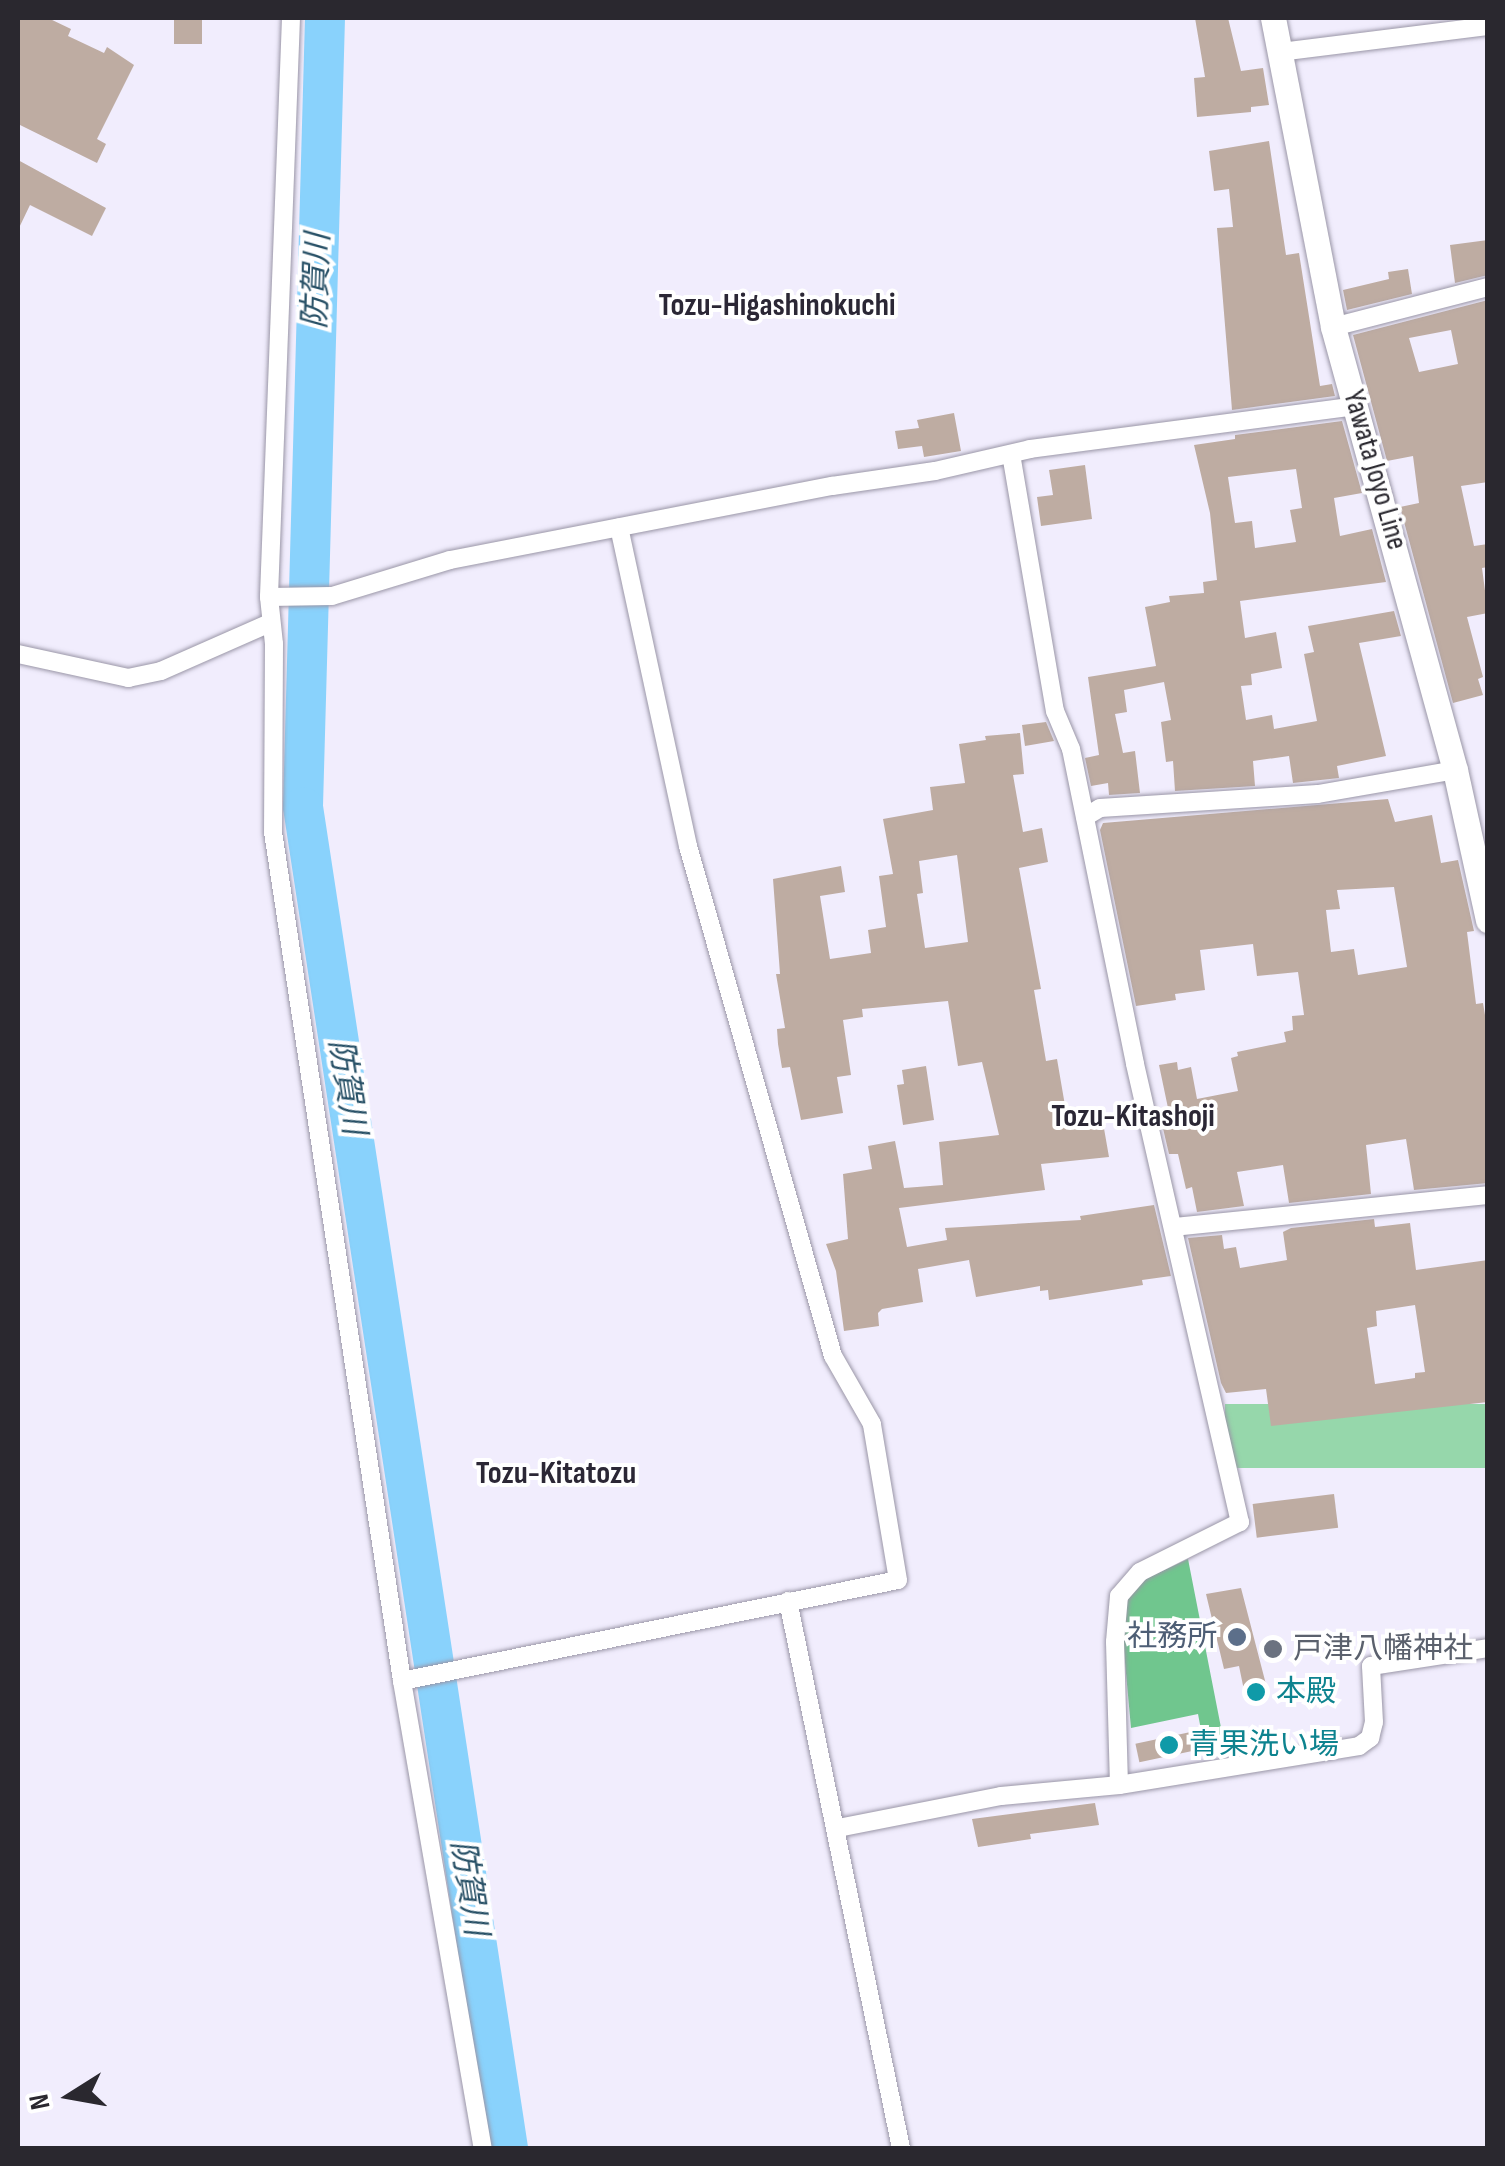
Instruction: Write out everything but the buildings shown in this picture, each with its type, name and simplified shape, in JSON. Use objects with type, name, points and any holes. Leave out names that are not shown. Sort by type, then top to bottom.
[{"type":"main road","name":"Yawata Joyo Line","points":[[1273,18],[1334,327],[1455,770],[1488,920]]},
{"type":"street","points":[[291,18],[275,597],[270,623],[274,644],[272,832],[402,1681],[483,2148]]},
{"type":"street","points":[[1280,52],[1488,26]]},
{"type":"street","points":[[1334,327],[1488,287]]},
{"type":"street","points":[[275,597],[332,596],[450,560],[1011,454],[1358,406]]},
{"type":"street","points":[[1011,454],[1056,710],[1071,749],[1240,1522],[1140,1572],[1119,1596],[1115,1642],[1119,1785]]},
{"type":"street","points":[[402,1681],[898,1580],[872,1424],[834,1356],[688,846],[619,527]]},
{"type":"street","points":[[18,654],[128,678],[161,672],[270,623]]},
{"type":"street","points":[[1085,817],[1100,808],[1318,794],[1455,770]]},
{"type":"street","points":[[1174,1227],[1488,1196]]},
{"type":"street","points":[[788,1601],[902,2148]]},
{"type":"street","points":[[838,1828],[1001,1796],[1119,1785],[1359,1746],[1370,1738],[1374,1722],[1370,1666],[1488,1648]]},
{"type":"green space","points":[[1225,1404],[1487,1404],[1487,1468],[1225,1468]]},
{"type":"green space","points":[[1188,1559],[1225,1748],[1205,1751],[1198,1714],[1131,1728],[1123,1640],[1125,1600],[1141,1581]]},
{"type":"waterway","name":"防賀川","points":[[325,18],[303,807],[508,2148]]},
{"type":"place","name":"社務所","points":[[1237,1637]]},
{"type":"place","name":"戸津八幡神社","points":[[1273,1649]]},
{"type":"place","name":"本殿","points":[[1256,1692]]},
{"type":"place","name":"青果洗い場","points":[[1169,1745]]},
{"type":"district","name":"Tozu-Higashinokuchi","points":[[777,306]]},
{"type":"district","name":"Tozu-Kitashoji","points":[[1133,1117]]},
{"type":"district","name":"Tozu-Kitatozu","points":[[556,1474]]}]
